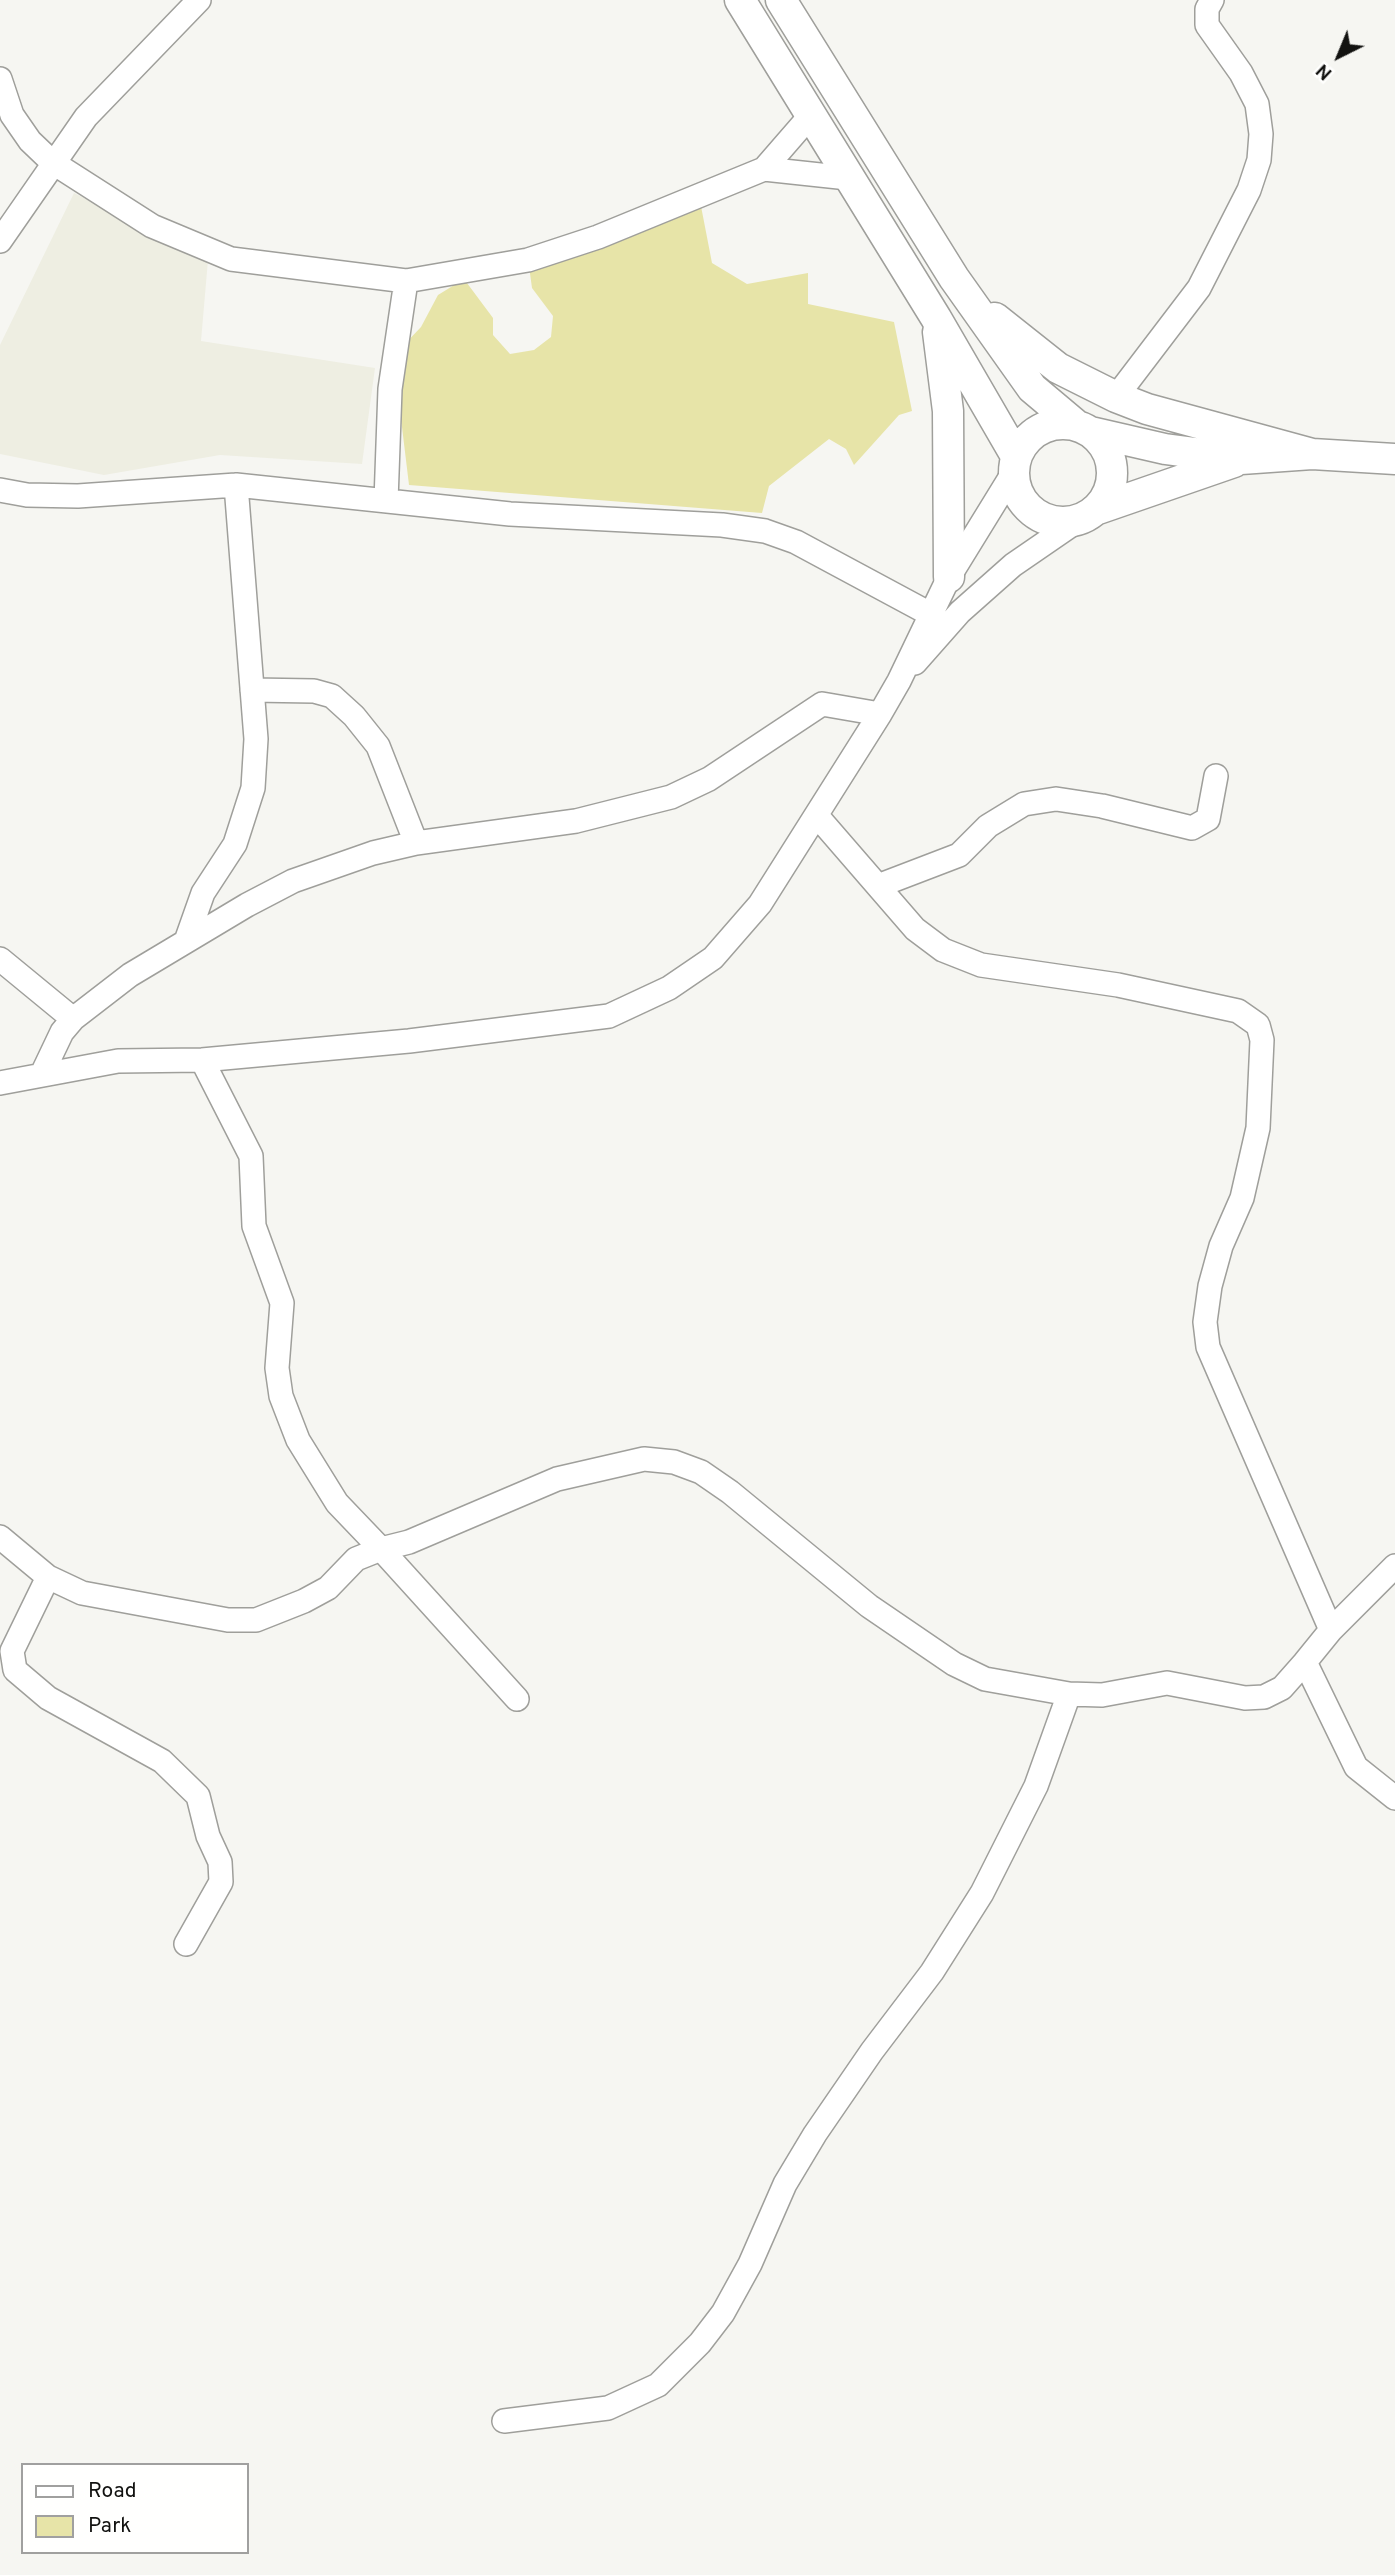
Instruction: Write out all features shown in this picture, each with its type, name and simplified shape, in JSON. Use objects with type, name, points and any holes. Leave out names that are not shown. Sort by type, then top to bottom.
[{"type":"main road","points":[[740,0],[936,318],[1015,464],[1017,491],[1026,507],[1041,518],[1059,523],[1241,459]]},
{"type":"main road","points":[[783,2],[954,278],[1032,388],[1104,444],[1111,460],[1113,478],[1108,494],[1088,515]]},
{"type":"main road","points":[[954,278],[1007,329],[1058,368],[1116,397],[1147,409],[1312,454]]},
{"type":"main road","points":[[936,318],[948,411],[949,577]]},
{"type":"main road","points":[[1015,464],[1026,440],[1040,428],[1058,423],[1165,449],[1241,459],[1312,454],[1395,459]]},
{"type":"street","points":[[0,241],[52,162],[86,117],[198,0]]},
{"type":"street","points":[[1116,397],[1199,288],[1249,190],[1259,160],[1261,134],[1257,104],[1241,74],[1207,24],[1207,9],[1212,0]]},
{"type":"street","points":[[0,79],[12,115],[30,141],[52,162],[152,226],[221,255],[406,281],[557,253],[764,169],[810,116]]},
{"type":"street","points":[[764,169],[848,178]]},
{"type":"street","points":[[386,501],[390,389],[406,281]]},
{"type":"street","points":[[0,1083],[118,1062],[202,1060],[409,1041],[609,1016],[669,988],[713,958],[760,904],[818,817],[899,681],[949,577],[1015,464]]},
{"type":"street","points":[[186,941],[203,893],[235,844],[253,788],[256,738],[236,485]]},
{"type":"street","points":[[0,490],[27,495],[78,496],[236,485],[510,514],[722,525],[765,531],[796,542],[930,614]]},
{"type":"street","points":[[899,681],[960,612],[1013,565],[1088,515]]},
{"type":"street","points":[[252,690],[314,691],[332,696],[354,716],[378,747],[416,843]]},
{"type":"street","points":[[42,1074],[62,1032],[73,1018],[130,975],[293,881],[335,865],[416,843],[576,821],[671,797],[709,779],[822,704],[880,714]]},
{"type":"street","points":[[878,887],[959,855],[988,826],[1024,804],[1056,799],[1102,806],[1192,828],[1208,819],[1216,776]]},
{"type":"street","points":[[818,817],[915,929],[943,950],[981,965],[1131,988],[1238,1011],[1258,1025],[1262,1040],[1258,1128],[1241,1198],[1221,1246],[1210,1286],[1205,1322],[1208,1347],[1331,1630]]},
{"type":"street","points":[[0,959],[73,1018]]},
{"type":"street","points":[[202,1060],[251,1156],[254,1226],[261,1253],[280,1290],[282,1303],[278,1377],[298,1440],[337,1503],[517,1699]]},
{"type":"street","points":[[0,1537],[48,1577],[82,1593],[134,1605],[228,1620],[256,1620],[304,1601],[328,1588],[356,1559],[409,1542],[578,1472],[644,1459],[674,1462],[701,1472],[730,1492],[814,1564],[954,1664],[985,1679],[1069,1694],[1102,1695],[1167,1683],[1245,1698],[1264,1696],[1282,1688],[1331,1630],[1395,1566]]},
{"type":"street","points":[[48,1577],[8,1663],[48,1698],[162,1761],[198,1796],[208,1836],[220,1862],[221,1882],[186,1944]]},
{"type":"street","points":[[1305,1662],[1356,1768],[1395,1798]]},
{"type":"street","points":[[504,2421],[608,2408],[658,2385],[700,2343],[723,2313],[750,2264],[785,2184],[815,2134],[872,2051],[932,1972],[982,1893],[1031,1799],[1069,1694]]},
{"type":"shaded area","points":[[74,193],[208,260],[201,341],[375,368],[362,464],[220,455],[104,475],[0,454],[0,345]]},
{"type":"green space","points":[[700,201],[712,263],[747,284],[808,273],[808,304],[894,322],[912,411],[899,415],[854,465],[846,449],[829,439],[769,486],[762,513],[409,485],[398,394],[401,348],[421,327],[438,295],[464,279],[493,318],[493,335],[510,354],[534,350],[551,337],[553,316],[532,288],[529,266]]}]
